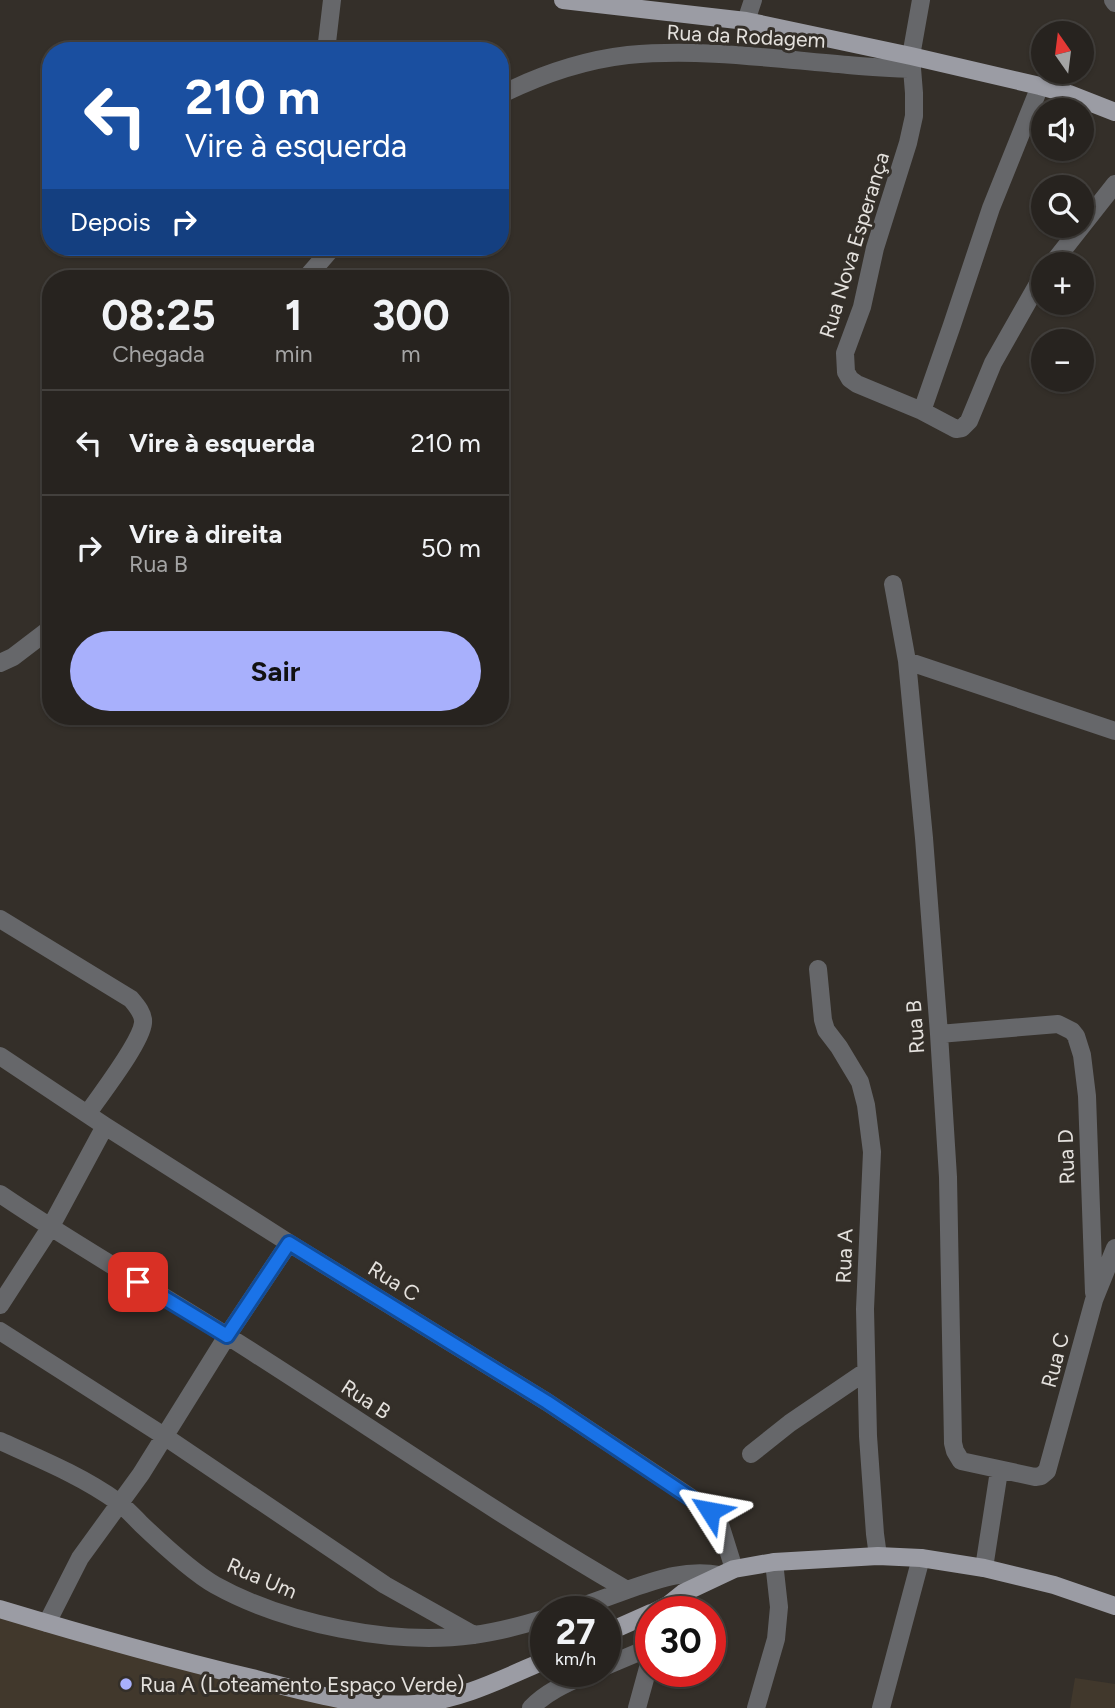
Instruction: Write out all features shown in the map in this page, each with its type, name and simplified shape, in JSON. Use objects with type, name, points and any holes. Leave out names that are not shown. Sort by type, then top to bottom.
[{"type":"main road","points":[[563,0],[747,21],[911,62],[1040,86],[1115,112]]},
{"type":"main road","points":[[679,1596],[727,1572],[774,1562],[878,1556],[921,1558],[984,1568],[1054,1585],[1115,1606]]},
{"type":"main road","points":[[0,1609],[211,1668],[320,1695],[378,1705],[418,1703],[455,1696],[530,1667]]},
{"type":"street","points":[[327,42],[332,0]]},
{"type":"street","points":[[747,21],[752,0]]},
{"type":"street","name":"Rua Nova Esperança","points":[[921,0],[911,62],[914,116],[875,248],[862,307],[846,346],[846,372],[857,384],[922,411],[956,429],[962,428],[969,421],[993,363],[1031,296]]},
{"type":"street","name":"Rua da Rodagem","points":[[509,91],[556,71],[626,55],[740,54],[851,66],[911,62]]},
{"type":"street","points":[[922,411],[991,208],[1040,86]]},
{"type":"street","points":[[1062,252],[1115,184]]},
{"type":"street","points":[[313,270],[325,256]]},
{"type":"street","name":"Rua B","points":[[893,584],[907,661],[925,838],[939,1034],[948,1177],[953,1443],[961,1461],[999,1471]]},
{"type":"street","points":[[0,663],[13,657],[42,635]]},
{"type":"street","points":[[907,661],[1115,731]]},
{"type":"street","points":[[0,919],[131,999],[140,1011],[143,1022],[139,1039],[88,1113]]},
{"type":"street","name":"Rua A","points":[[818,969],[823,1020],[826,1030],[860,1082],[872,1152],[865,1297],[865,1372],[878,1556]]},
{"type":"street","name":"Rua D","points":[[939,1034],[1058,1024],[1076,1036],[1082,1055],[1087,1096],[1094,1300]]},
{"type":"street","name":"Rua C","points":[[0,1056],[289,1243],[547,1402],[710,1511],[719,1521],[727,1572]]},
{"type":"street","points":[[0,1305],[50,1228],[105,1126]]},
{"type":"street","name":"Rua B","points":[[0,1194],[50,1228],[227,1336],[559,1551],[627,1590]]},
{"type":"street","points":[[47,1623],[80,1558],[141,1474],[289,1243]]},
{"type":"street","name":"Rua C","points":[[999,1471],[1035,1477],[1045,1474],[1049,1467],[1094,1300],[1115,1248]]},
{"type":"street","points":[[0,1331],[164,1436],[385,1585],[474,1635]]},
{"type":"street","points":[[751,1454],[790,1423],[865,1372]]},
{"type":"street","name":"Rua Um","points":[[0,1441],[79,1478],[119,1503],[214,1584],[264,1607],[330,1627],[384,1636],[431,1638],[474,1635],[530,1622]]},
{"type":"street","points":[[984,1568],[999,1471]]},
{"type":"street","points":[[881,1708],[921,1558]]},
{"type":"street","points":[[756,1708],[776,1639],[779,1607],[774,1562]]},
{"type":"street","points":[[610,1596],[653,1581],[691,1573],[727,1572]]},
{"type":"street","points":[[531,1708],[559,1687]]},
{"type":"street","points":[[637,1708],[643,1687]]},
{"type":"shaded area","name":"Rua A (Loteamento Espaço Verde)","points":[[0,1617],[348,1708],[0,1708]]},
{"type":"shaded area","points":[[1075,1678],[1115,1684],[1115,1708],[1070,1708]]},
{"type":"place","name":"Rua A (Loteamento Espaço Verde)","points":[[126,1684]]},
{"type":"route","points":[[138,1282],[227,1336],[289,1243],[547,1402],[710,1511]]}]
